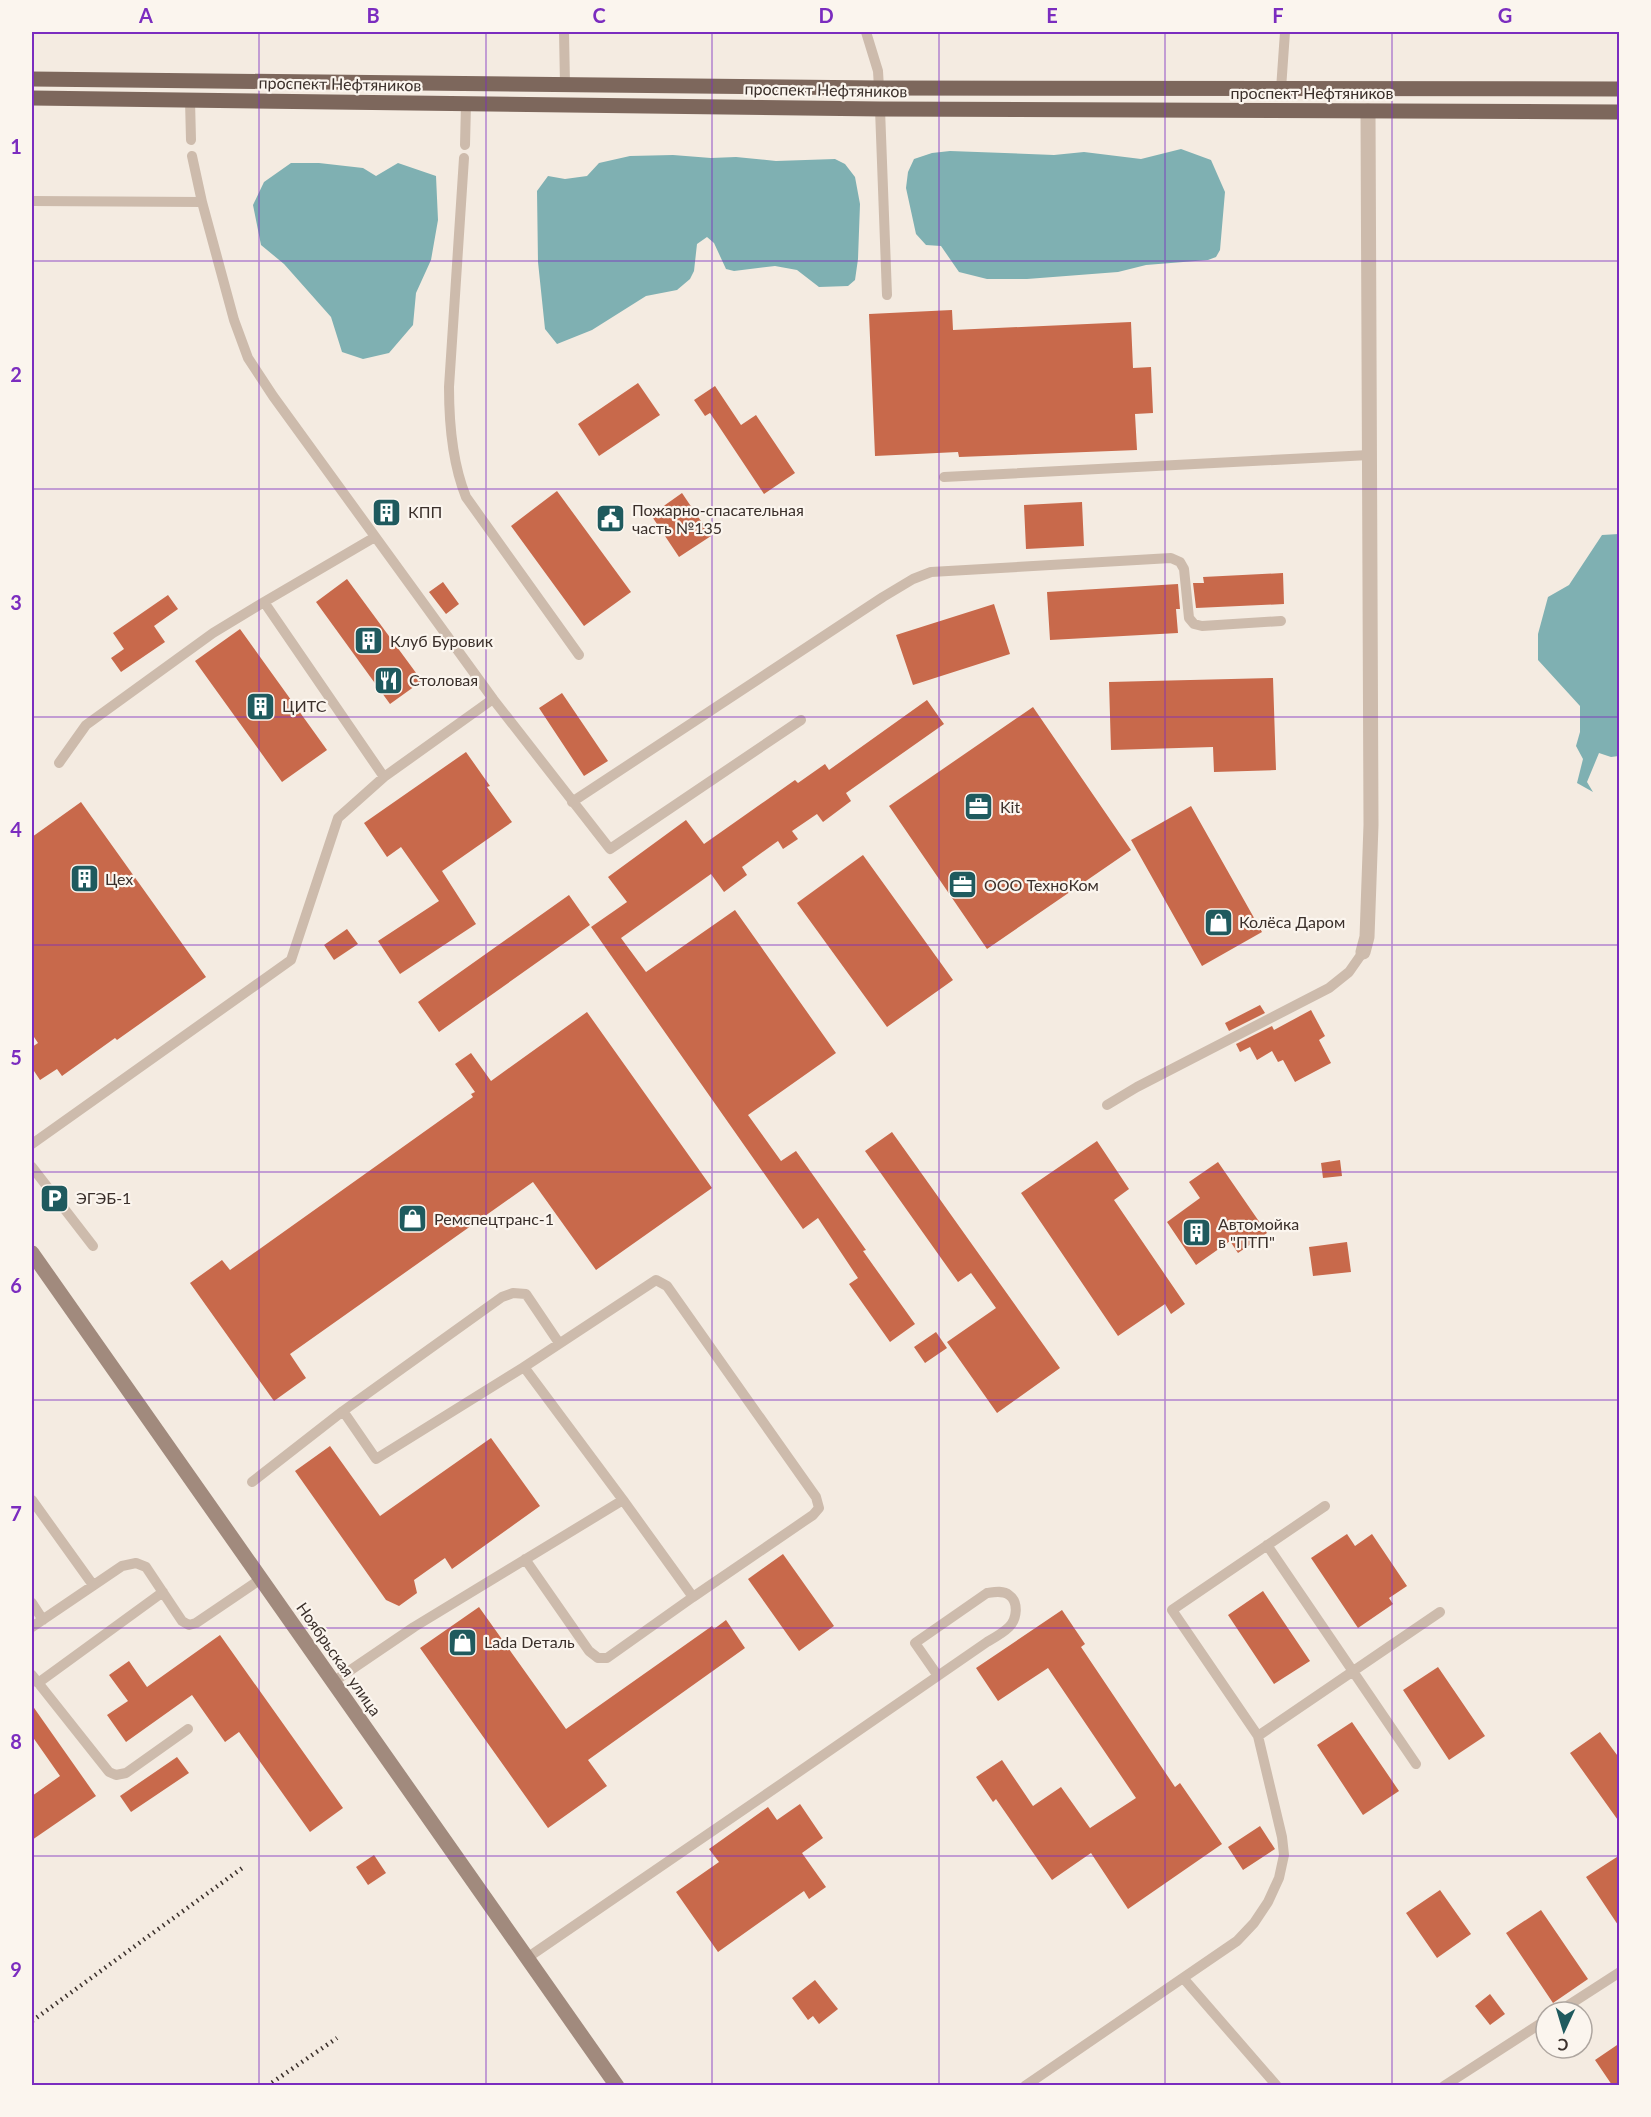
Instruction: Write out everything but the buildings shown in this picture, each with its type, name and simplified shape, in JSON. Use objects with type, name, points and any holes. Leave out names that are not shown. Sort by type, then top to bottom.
[{"type":"main road","name":"проспект Нефтяников","points":[[32,78],[879,88],[1620,89]]},
{"type":"main road","points":[[1281,89],[1281,111]]},
{"type":"main road","points":[[1368,89],[1368,111]]},
{"type":"main road","name":"проспект Нефтяников","points":[[32,98],[880,109],[1620,112]]},
{"type":"main road","name":"Ноябрьская улица","points":[[32,1253],[617,2085]]},
{"type":"street","points":[[1363,952],[1367,937],[1371,825],[1368,111]]},
{"type":"lane","points":[[564,32],[565,85]]},
{"type":"lane","points":[[866,32],[875,61],[879,88]]},
{"type":"lane","points":[[1281,89],[1285,32]]},
{"type":"lane","points":[[190,100],[191,140]]},
{"type":"lane","points":[[465,145],[466,104]]},
{"type":"lane","points":[[880,109],[887,295]]},
{"type":"lane","points":[[192,156],[201,202],[234,320],[248,358],[273,396],[493,699],[610,849],[801,720]]},
{"type":"lane","points":[[464,158],[449,387],[450,412],[460,482],[466,496],[579,655]]},
{"type":"lane","points":[[32,201],[201,202]]},
{"type":"lane","points":[[944,477],[1369,455]]},
{"type":"lane","points":[[59,763],[86,725],[213,633],[375,537]]},
{"type":"lane","points":[[573,802],[883,597],[913,579],[931,572],[1171,558],[1180,562],[1184,569],[1189,618],[1194,624],[1202,626],[1281,621]]},
{"type":"lane","points":[[264,603],[384,777]]},
{"type":"lane","points":[[32,1144],[291,960],[338,818],[384,777],[493,699]]},
{"type":"lane","points":[[1107,1105],[1137,1087],[1329,988],[1349,972],[1363,952]]},
{"type":"lane","points":[[32,1167],[93,1246]]},
{"type":"lane","points":[[343,1411],[376,1459],[524,1367],[656,1280],[667,1286],[816,1497],[819,1508],[813,1515],[607,1658],[598,1658],[589,1651],[525,1560]]},
{"type":"lane","points":[[252,1482],[343,1411],[502,1297],[513,1293],[526,1294],[560,1343]]},
{"type":"lane","points":[[524,1367],[693,1597]]},
{"type":"lane","points":[[32,1500],[93,1585]]},
{"type":"lane","points":[[333,1682],[414,1627],[623,1500]]},
{"type":"lane","points":[[1025,2085],[1237,1941],[1254,1923],[1263,1909],[1279,1878],[1284,1855],[1282,1837],[1258,1736],[1172,1610],[1325,1506]]},
{"type":"lane","points":[[1267,1545],[1416,1764]]},
{"type":"lane","points":[[32,1628],[122,1566],[136,1563],[146,1567],[182,1621],[189,1625],[196,1623],[261,1579]]},
{"type":"lane","points":[[527,1958],[1010,1627],[1016,1611],[1015,1603],[1009,1595],[999,1591],[987,1593],[915,1643],[938,1676]]},
{"type":"lane","points":[[163,1592],[35,1679],[109,1772],[116,1775],[126,1773],[188,1729]]},
{"type":"lane","points":[[32,1603],[43,1620]]},
{"type":"lane","points":[[1258,1736],[1440,1612]]},
{"type":"lane","points":[[1577,2000],[1620,1972]]},
{"type":"lane","points":[[1184,1979],[1277,2085]]},
{"type":"lane","points":[[1444,2085],[1534,2027]]},
{"type":"water","points":[[1181,149],[1211,160],[1225,192],[1220,250],[1216,257],[1208,260],[1146,265],[1118,272],[1027,279],[987,279],[959,272],[941,246],[926,245],[916,234],[906,188],[908,172],[914,159],[932,153],[950,151],[1054,155],[1084,152],[1141,159]]},
{"type":"water","points":[[673,155],[776,161],[835,159],[845,164],[855,177],[860,204],[855,280],[848,286],[819,287],[797,270],[775,266],[734,271],[726,269],[714,243],[707,237],[697,244],[694,271],[690,279],[677,290],[646,296],[592,330],[557,344],[545,329],[538,262],[537,191],[548,176],[565,179],[587,176],[599,163],[630,156]]},
{"type":"water","points":[[291,163],[319,163],[363,168],[376,176],[398,163],[436,176],[438,220],[431,260],[416,293],[413,325],[389,353],[363,359],[342,352],[331,317],[284,264],[261,245],[253,205],[264,182]]},
{"type":"water","points":[[1619,534],[1619,756],[1611,757],[1599,753],[1587,782],[1593,792],[1577,783],[1583,759],[1576,746],[1580,732],[1580,706],[1538,660],[1538,634],[1548,597],[1569,585],[1602,535]]},
{"type":"railway","points":[[32,2021],[245,1866]]},
{"type":"railway","points":[[267,2086],[337,2038]]},
{"type":"place","name":"КПП","points":[[387,512]]},
{"type":"place","name":"Пожарно-спасательная часть №135","points":[[611,519]]},
{"type":"place","name":"Клуб Буровик","points":[[369,641]]},
{"type":"place","name":"Столовая","points":[[388,680]]},
{"type":"place","name":"ЦИТС","points":[[261,706]]},
{"type":"place","name":"Kit","points":[[979,807]]},
{"type":"place","name":"Цех","points":[[84,879]]},
{"type":"place","name":"ООО ТехноКом","points":[[963,885]]},
{"type":"place","name":"Колёса Даром","points":[[1218,922]]},
{"type":"place","name":"ЭГЭБ-1","points":[[55,1198]]},
{"type":"place","name":"Ремспецтранс-1","points":[[413,1219]]},
{"type":"place","name":"Автомойка в \"ПТП\"","points":[[1197,1233]]},
{"type":"place","name":"Lada Dеталь","points":[[463,1642]]}]
